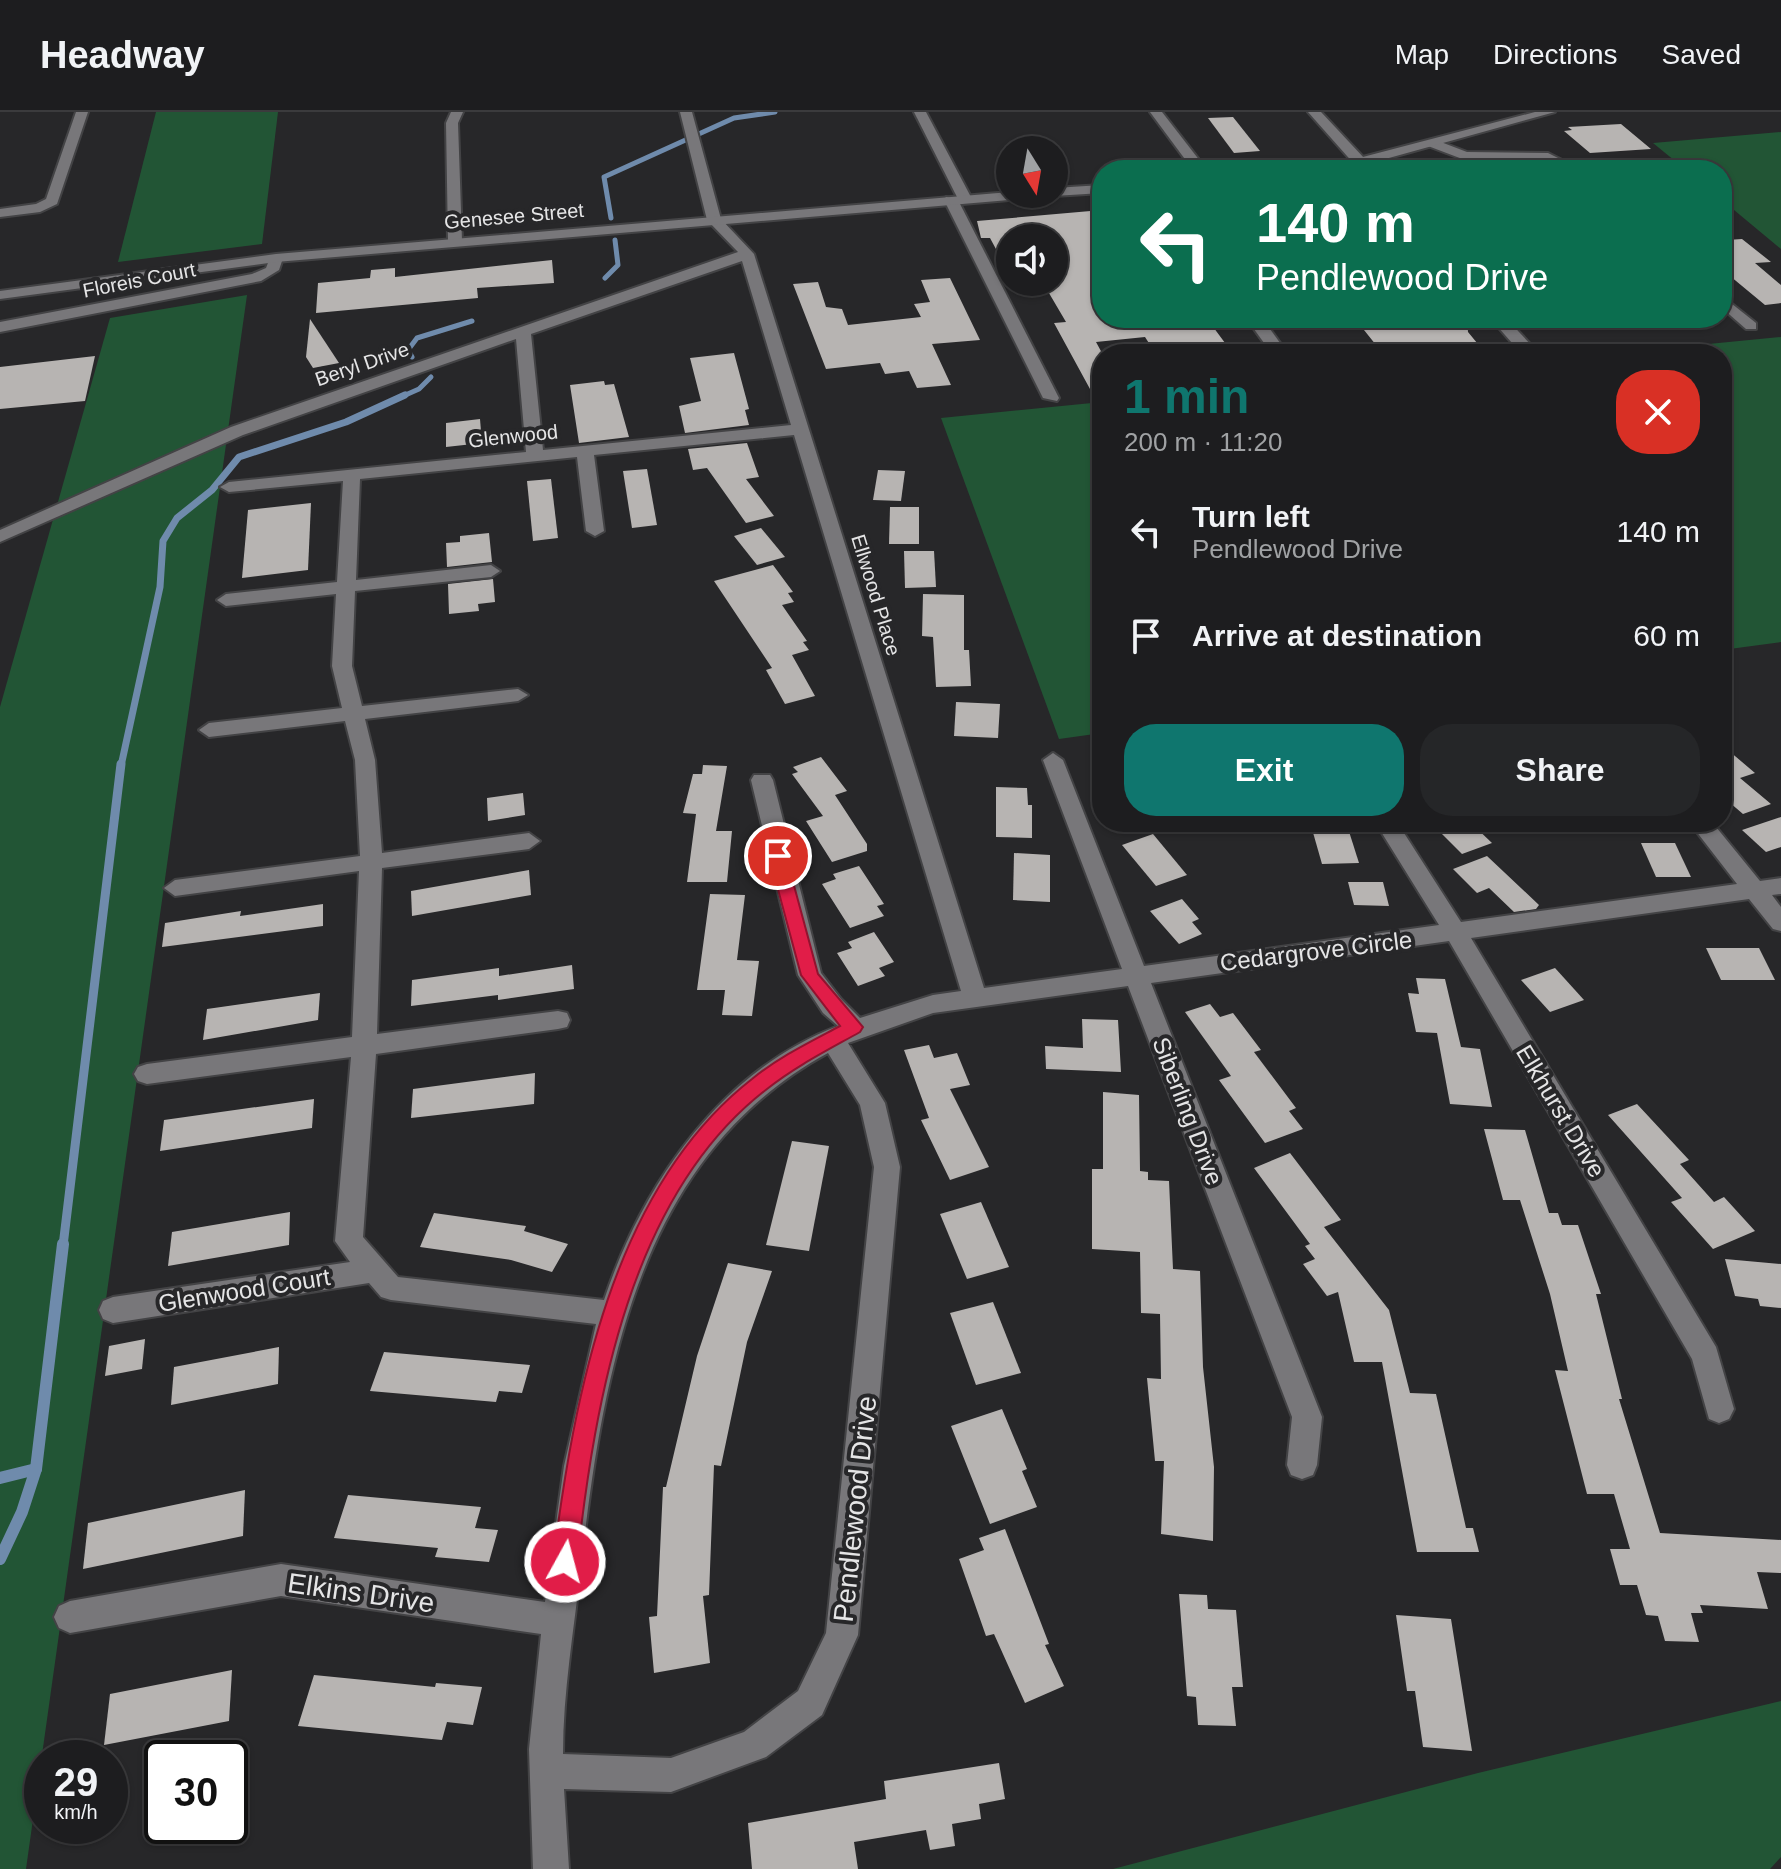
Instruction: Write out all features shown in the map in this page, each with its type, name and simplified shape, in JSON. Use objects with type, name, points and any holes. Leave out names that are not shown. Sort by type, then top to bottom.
[{"type":"street","points":[[0,213],[40,208],[52,201],[82,112]]},
{"type":"street","points":[[455,241],[452,123],[457,112]]},
{"type":"street","points":[[686,112],[714,220]]},
{"type":"street","points":[[920,112],[1051,398]]},
{"type":"street","points":[[1156,112],[1192,160]]},
{"type":"street","points":[[1314,112],[1354,160]]},
{"type":"street","points":[[1375,160],[1526,115],[1549,112]]},
{"type":"street","points":[[1433,143],[1465,156],[1548,157],[1554,160]]},
{"type":"street","points":[[1068,191],[1092,190]]},
{"type":"street","name":"Genesee Street","points":[[0,295],[276,258],[996,197]]},
{"type":"street","name":"Ellwood Place","points":[[714,220],[747,254],[975,996]]},
{"type":"street","name":"Beryl Drive","points":[[0,537],[237,431],[747,254]]},
{"type":"street","name":"Floreis Court","points":[[0,327],[256,278],[272,270],[276,258]]},
{"type":"street","points":[[1732,309],[1751,326]]},
{"type":"street","points":[[1507,328],[1521,344]]},
{"type":"street","points":[[523,331],[535,456]]},
{"type":"street","name":"Glenwood","points":[[229,487],[801,429]]},
{"type":"street","points":[[585,451],[595,531]]},
{"type":"street","name":"Glenwood Court","points":[[352,475],[342,666],[365,760],[371,862],[364,1045],[349,1241],[391,1288],[614,1314]]},
{"type":"street","points":[[226,600],[491,571]]},
{"type":"street","points":[[209,730],[518,695]]},
{"type":"street","name":"Siberling Drive","points":[[1053,760],[1307,1417],[1302,1465]]},
{"type":"street","name":"Pendlewood Drive","points":[[546,1771],[671,1775],[754,1745],[810,1703],[842,1635],[887,1167],[872,1103],[832,1006],[810,975],[762,780]]},
{"type":"street","name":"Elkhurst Drive","points":[[1392,832],[1456,933],[1706,1356],[1719,1409]]},
{"type":"street","points":[[1708,832],[1781,923]]},
{"type":"street","points":[[175,888],[529,841]]},
{"type":"street","name":"Cedargrove Circle","points":[[551,1869],[546,1771],[558,1620],[576,1473],[614,1314],[635,1252],[659,1202],[691,1154],[725,1114],[758,1085],[843,1033],[975,996],[1456,933],[1781,886]]},
{"type":"street","points":[[147,1074],[558,1020]]},
{"type":"street","name":"Glenwood Court","points":[[113,1310],[374,1270]]},
{"type":"street","name":"Elkins Drive","points":[[70,1617],[281,1580],[558,1620]]},
{"type":"green space","points":[[156,112],[278,112],[262,244],[118,262]]},
{"type":"green space","points":[[1781,132],[1781,249],[1732,208],[1732,160],[1674,160],[1653,143]]},
{"type":"green space","points":[[247,295],[44,1740],[24,1740],[24,1844],[30,1844],[26,1869],[0,1869],[0,707],[110,318]]},
{"type":"green space","points":[[1781,337],[1781,642],[1732,649],[1732,344],[1709,344]]},
{"type":"green space","points":[[1092,403],[1092,734],[1059,739],[941,418]]},
{"type":"green space","points":[[1781,1701],[1781,1857],[1770,1869],[1113,1869],[1478,1773]]},
{"type":"building","points":[[1233,117],[1260,151],[1234,153],[1208,118]]},
{"type":"building","points":[[1621,124],[1651,149],[1590,153],[1564,131],[1572,130],[1568,127]]},
{"type":"building","points":[[1092,211],[1092,328],[1214,328],[1226,344],[1150,344],[1145,337],[1096,342],[1092,344],[1092,393],[1054,323],[1066,322],[1051,296],[1068,296],[1068,224],[996,224],[996,249],[990,238],[981,238],[977,221]]},
{"type":"building","points":[[1742,239],[1771,262],[1755,263],[1781,285],[1781,303],[1765,305],[1732,278],[1732,240]]},
{"type":"building","points":[[552,260],[554,283],[477,288],[478,298],[316,313],[318,283],[370,278],[371,270],[395,268],[395,277]]},
{"type":"building","points":[[950,278],[980,340],[932,344],[951,385],[917,388],[909,371],[885,374],[880,363],[826,369],[793,284],[818,282],[826,307],[842,309],[848,325],[921,317],[914,304],[930,302],[921,280]]},
{"type":"building","points":[[310,319],[339,363],[313,368],[306,357]]},
{"type":"building","points":[[1362,328],[1468,328],[1478,344],[1437,344],[1375,344]]},
{"type":"building","points":[[734,353],[749,409],[745,410],[749,425],[685,433],[679,406],[701,401],[690,358]]},
{"type":"building","points":[[95,356],[85,401],[0,409],[0,367]]},
{"type":"building","points":[[604,381],[605,385],[614,384],[629,437],[579,443],[570,385]]},
{"type":"building","points":[[480,419],[482,443],[446,447],[446,423]]},
{"type":"building","points":[[747,443],[759,477],[746,479],[774,516],[746,523],[707,468],[693,470],[688,449]]},
{"type":"building","points":[[647,469],[657,525],[632,528],[623,471]]},
{"type":"building","points":[[878,470],[905,471],[901,501],[873,500]]},
{"type":"building","points":[[551,479],[558,538],[533,541],[527,481]]},
{"type":"building","points":[[311,503],[308,570],[242,578],[248,510]]},
{"type":"building","points":[[890,507],[919,507],[919,544],[889,544]]},
{"type":"building","points":[[761,528],[785,557],[757,565],[734,536]]},
{"type":"building","points":[[489,533],[492,562],[447,567],[446,543],[460,542],[460,536]]},
{"type":"building","points":[[904,551],[934,551],[936,587],[905,588]]},
{"type":"building","points":[[773,565],[793,592],[788,593],[794,602],[782,605],[807,641],[803,642],[809,650],[792,655],[815,696],[785,704],[766,670],[772,668],[714,581]]},
{"type":"building","points":[[493,579],[495,602],[478,604],[479,611],[449,614],[448,584]]},
{"type":"building","points":[[923,594],[964,595],[964,650],[969,650],[971,686],[936,687],[933,637],[922,636]]},
{"type":"building","points":[[956,702],[1000,704],[998,738],[954,736]]},
{"type":"building","points":[[1732,753],[1755,773],[1740,778],[1771,804],[1743,814],[1732,805]]},
{"type":"building","points":[[821,757],[847,791],[835,795],[867,844],[867,851],[832,862],[806,821],[823,816],[792,774],[798,772],[793,767]]},
{"type":"building","points":[[703,765],[727,766],[716,831],[732,831],[727,882],[687,882],[696,814],[683,813],[693,774],[702,774]]},
{"type":"building","points":[[996,787],[1027,788],[1028,805],[1032,805],[1032,838],[996,837]]},
{"type":"building","points":[[523,793],[525,815],[488,821],[487,798]]},
{"type":"building","points":[[1781,817],[1781,847],[1766,852],[1742,830]]},
{"type":"building","points":[[1313,832],[1349,832],[1359,863],[1322,864]]},
{"type":"building","points":[[1440,832],[1480,832],[1492,843],[1462,854]]},
{"type":"building","points":[[1153,834],[1187,875],[1156,886],[1122,845]]},
{"type":"building","points":[[1641,843],[1675,843],[1691,877],[1656,877]]},
{"type":"building","points":[[1014,853],[1050,855],[1050,902],[1013,900]]},
{"type":"building","points":[[1487,856],[1539,905],[1536,909],[1514,912],[1489,888],[1477,893],[1453,869]]},
{"type":"building","points":[[859,866],[884,904],[877,906],[884,916],[850,928],[822,884],[836,879],[833,874]]},
{"type":"building","points":[[529,870],[531,895],[412,916],[411,891]]},
{"type":"building","points":[[1348,882],[1383,882],[1389,906],[1354,905]]},
{"type":"building","points":[[710,894],[745,895],[737,960],[759,961],[752,1016],[722,1015],[725,990],[697,990]]},
{"type":"building","points":[[1182,899],[1199,919],[1192,922],[1202,934],[1179,944],[1150,911]]},
{"type":"building","points":[[323,904],[323,926],[162,947],[165,923],[241,911],[240,916]]},
{"type":"building","points":[[874,932],[894,962],[879,968],[885,976],[858,986],[837,953],[852,948],[848,942]]},
{"type":"building","points":[[1706,948],[1759,948],[1775,980],[1721,980]]},
{"type":"building","points":[[572,965],[574,989],[498,1000],[498,995],[411,1006],[412,980],[499,968],[499,976]]},
{"type":"building","points":[[1555,968],[1584,1000],[1550,1012],[1521,980]]},
{"type":"building","points":[[1416,978],[1445,979],[1461,1047],[1480,1049],[1492,1107],[1450,1104],[1437,1033],[1416,1032],[1408,993],[1419,994]]},
{"type":"building","points":[[320,993],[318,1020],[203,1040],[207,1009]]},
{"type":"building","points":[[1210,1004],[1220,1017],[1233,1013],[1261,1050],[1254,1052],[1296,1108],[1289,1111],[1303,1129],[1265,1143],[1219,1080],[1231,1076],[1185,1012]]},
{"type":"building","points":[[1082,1019],[1118,1020],[1121,1072],[1046,1069],[1045,1046],[1083,1048]]},
{"type":"building","points":[[929,1045],[934,1058],[957,1053],[970,1085],[950,1089],[989,1167],[950,1180],[921,1120],[929,1118],[904,1050]]},
{"type":"building","points":[[535,1073],[534,1104],[411,1118],[413,1089]]},
{"type":"building","points":[[1103,1092],[1139,1095],[1140,1171],[1148,1172],[1148,1180],[1169,1181],[1173,1269],[1200,1271],[1203,1367],[1214,1467],[1213,1541],[1161,1534],[1164,1461],[1155,1461],[1147,1378],[1161,1379],[1160,1314],[1141,1313],[1140,1252],[1092,1249],[1092,1169],[1103,1169]]},
{"type":"building","points":[[314,1099],[312,1128],[160,1151],[164,1120]]},
{"type":"building","points":[[1637,1104],[1689,1160],[1680,1164],[1714,1202],[1724,1197],[1755,1231],[1713,1249],[1671,1202],[1682,1198],[1608,1115]]},
{"type":"building","points":[[1484,1129],[1525,1130],[1549,1213],[1558,1213],[1562,1225],[1578,1225],[1601,1294],[1596,1294],[1622,1399],[1619,1399],[1660,1533],[1781,1540],[1781,1573],[1757,1572],[1768,1609],[1700,1605],[1703,1613],[1691,1613],[1699,1642],[1665,1641],[1658,1616],[1646,1615],[1637,1585],[1620,1585],[1610,1549],[1630,1549],[1614,1494],[1587,1494],[1555,1370],[1568,1371],[1550,1294],[1520,1200],[1503,1200]]},
{"type":"building","points":[[792,1141],[829,1146],[809,1251],[766,1245]]},
{"type":"building","points":[[1290,1153],[1341,1220],[1324,1227],[1389,1310],[1410,1393],[1436,1394],[1466,1528],[1473,1528],[1479,1552],[1417,1552],[1382,1362],[1354,1362],[1338,1292],[1327,1296],[1303,1264],[1315,1259],[1305,1246],[1310,1244],[1254,1168]]},
{"type":"building","points":[[981,1202],[1009,1267],[967,1279],[940,1214]]},
{"type":"building","points":[[290,1212],[289,1245],[168,1266],[172,1232]]},
{"type":"building","points":[[434,1213],[526,1226],[524,1231],[568,1244],[552,1272],[511,1260],[420,1247]]},
{"type":"building","points":[[1725,1259],[1781,1264],[1781,1308],[1760,1306],[1758,1299],[1735,1296]]},
{"type":"building","points":[[728,1263],[772,1271],[747,1342],[721,1466],[714,1465],[709,1595],[703,1596],[710,1663],[654,1673],[649,1617],[657,1616],[663,1487],[666,1487],[697,1356]]},
{"type":"building","points":[[993,1302],[1021,1373],[976,1385],[950,1313]]},
{"type":"building","points":[[145,1339],[142,1369],[105,1376],[109,1346]]},
{"type":"building","points":[[279,1347],[278,1384],[171,1405],[174,1367]]},
{"type":"building","points":[[384,1352],[530,1365],[522,1393],[499,1391],[496,1402],[370,1391]]},
{"type":"building","points":[[1002,1409],[1027,1469],[1022,1471],[1037,1507],[990,1524],[951,1426]]},
{"type":"building","points":[[245,1490],[243,1536],[83,1569],[88,1523]]},
{"type":"building","points":[[348,1495],[481,1507],[475,1528],[498,1530],[489,1562],[435,1557],[438,1548],[334,1538]]},
{"type":"building","points":[[1005,1529],[1049,1644],[1045,1645],[1064,1686],[1025,1703],[994,1634],[986,1636],[959,1559],[984,1550],[979,1538]]},
{"type":"building","points":[[1179,1594],[1207,1595],[1208,1609],[1236,1610],[1243,1687],[1232,1687],[1236,1726],[1198,1725],[1196,1697],[1187,1696]]},
{"type":"building","points":[[1396,1615],[1451,1619],[1472,1751],[1423,1747],[1415,1691],[1407,1691]]},
{"type":"building","points":[[232,1670],[229,1721],[128,1740],[105,1740],[110,1694]]},
{"type":"building","points":[[314,1675],[435,1687],[436,1683],[482,1687],[473,1725],[447,1722],[442,1740],[298,1726]]},
{"type":"building","points":[[999,1763],[1005,1799],[979,1804],[981,1819],[952,1824],[955,1846],[930,1850],[926,1830],[854,1842],[858,1869],[752,1869],[748,1823],[886,1799],[884,1781]]},
{"type":"waterway","points":[[611,218],[604,177],[734,118],[775,112]]},
{"type":"waterway","points":[[605,278],[618,265],[615,240]]},
{"type":"waterway","points":[[412,357],[408,350],[417,338],[472,321]]},
{"type":"waterway","points":[[401,397],[419,389],[431,377]]},
{"type":"waterway","points":[[121,766],[160,587],[163,541],[177,518],[212,490],[239,457],[346,422],[405,395]]},
{"type":"waterway","points":[[63,1246],[121,764]]},
{"type":"waterway","points":[[36,1469],[63,1244]]},
{"type":"waterway","points":[[0,1478],[36,1469]]},
{"type":"waterway","points":[[0,1559],[22,1512],[36,1469]]},
{"type":"route","points":[[565,1562],[576,1473],[614,1314],[635,1252],[659,1202],[691,1154],[725,1114],[794,1059],[854,1027],[832,1006],[810,975],[778,856]]}]
